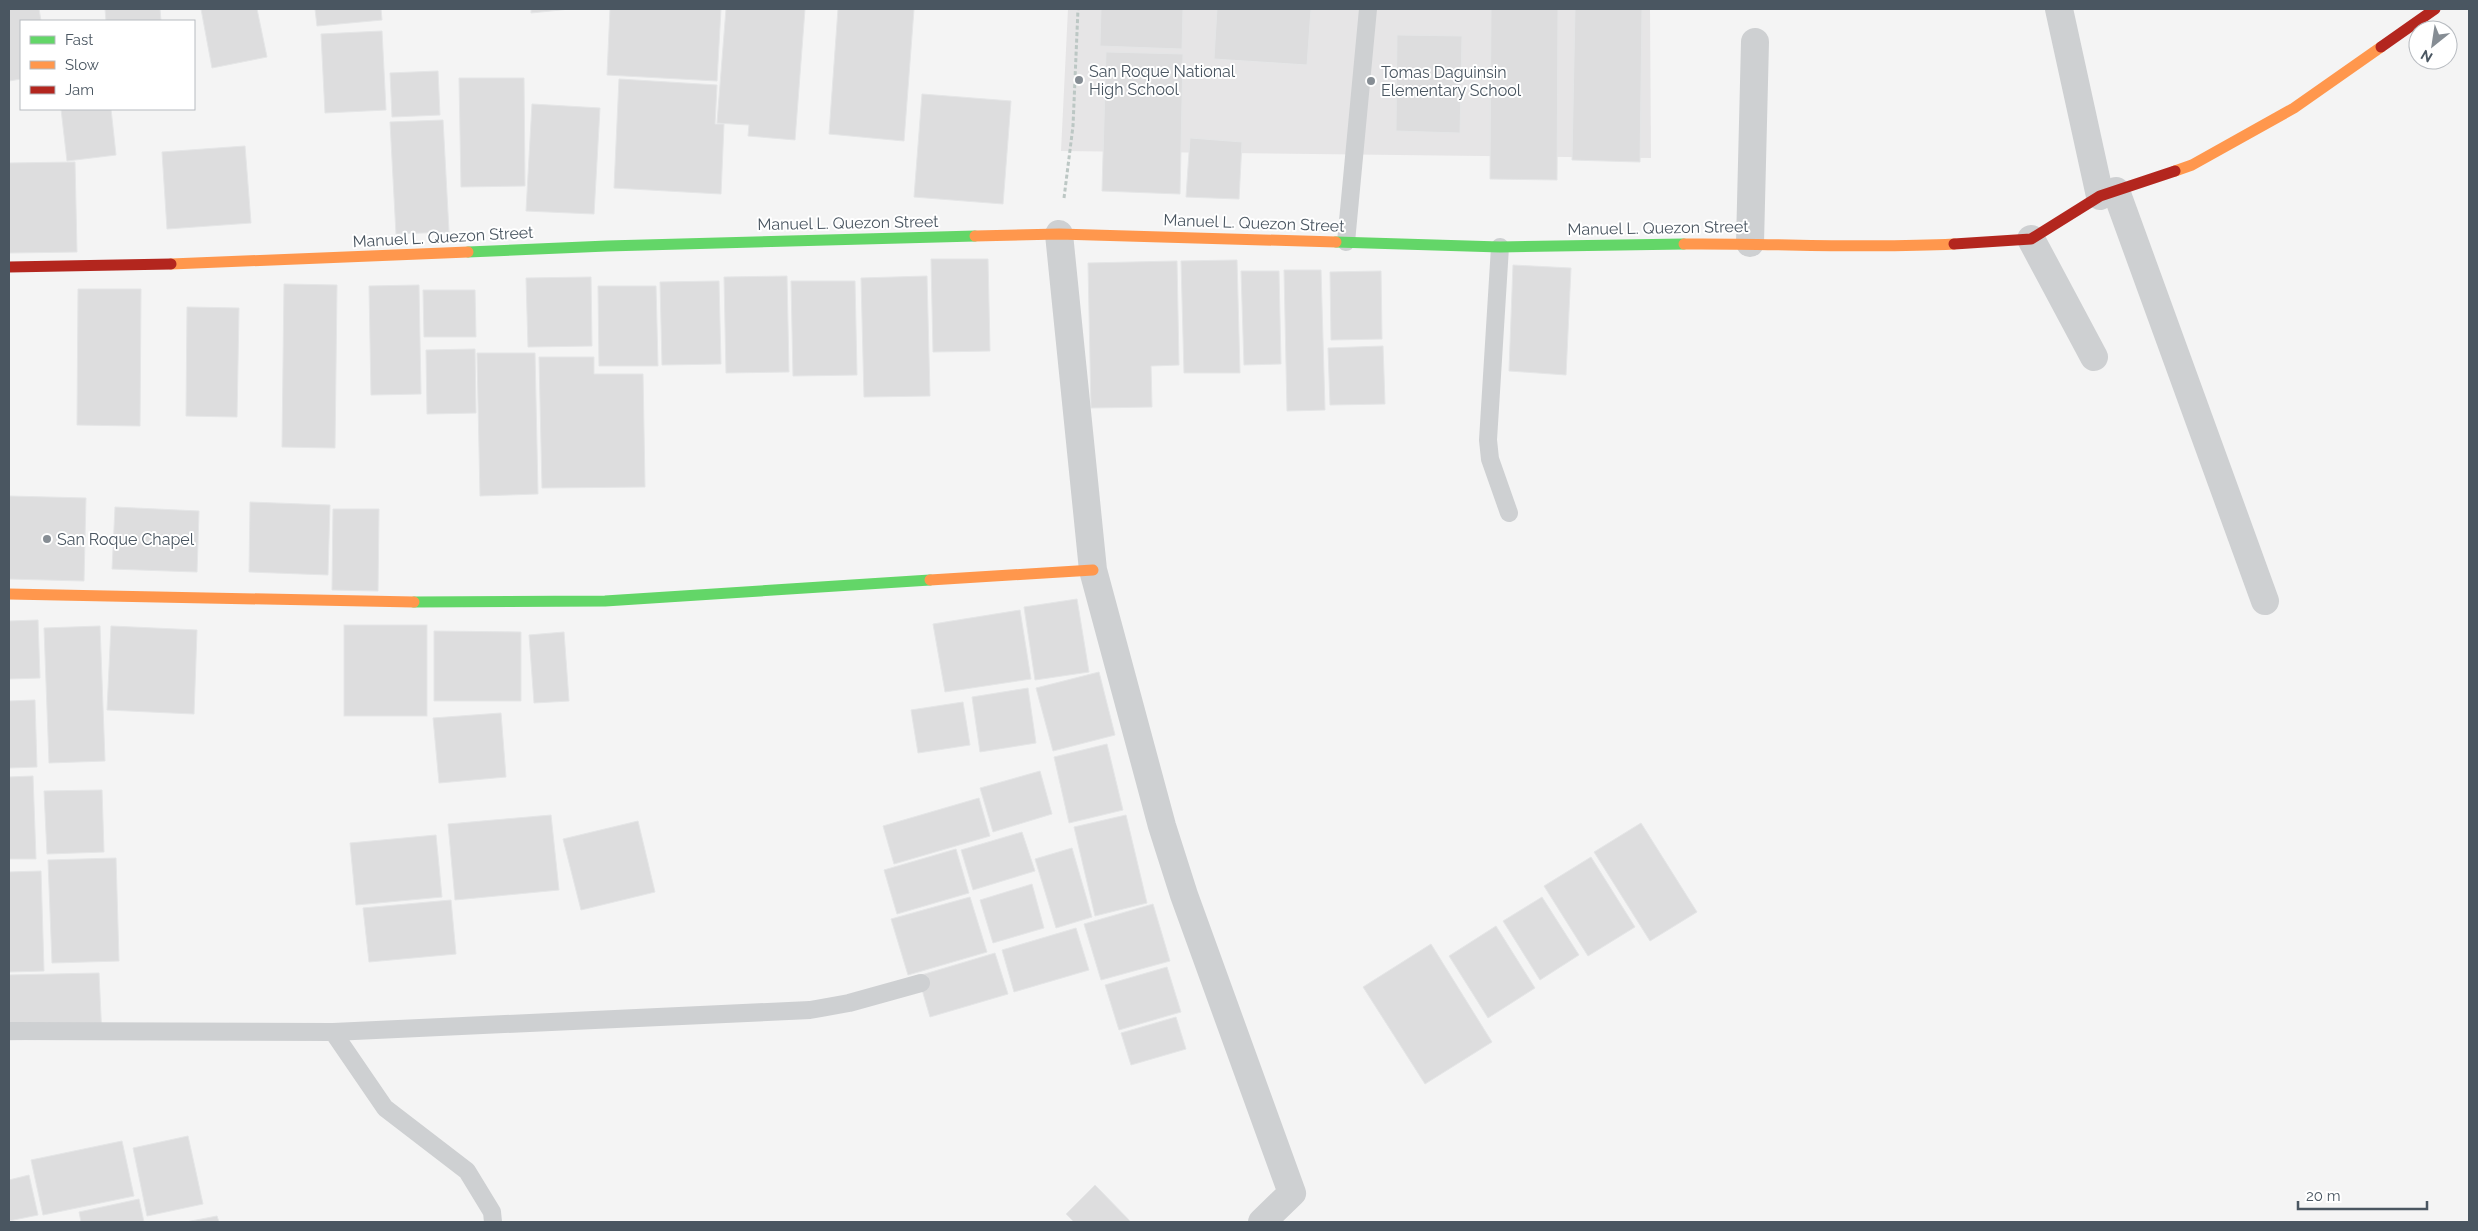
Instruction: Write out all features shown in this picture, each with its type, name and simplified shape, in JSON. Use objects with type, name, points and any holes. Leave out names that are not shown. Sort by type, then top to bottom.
[{"type":"street","points":[[2059,9],[2108,194],[2265,601]]},
{"type":"street","name":"Manuel L. Quezon Street","points":[[9,267],[233,263],[607,246],[1060,234],[1500,247],[1750,243],[1902,247],[2031,239],[2108,194],[2192,165],[2294,108],[2435,9]]},
{"type":"street","points":[[1750,243],[1755,42]]},
{"type":"street","points":[[1060,234],[1093,570],[1162,826],[1184,895],[1292,1193],[1262,1222]]},
{"type":"street","points":[[2031,239],[2094,357]]},
{"type":"street","points":[[9,594],[372,602],[605,601],[1093,570]]},
{"type":"lane","points":[[1346,242],[1368,9]]},
{"type":"lane","points":[[1500,247],[1488,440],[1490,459],[1509,513]]},
{"type":"lane","points":[[9,1031],[333,1032],[810,1010],[849,1003],[921,983]]},
{"type":"lane","points":[[333,1032],[385,1108],[467,1171],[492,1212],[493,1222]]},
{"type":"path","points":[[1060,234],[1073,126],[1078,9]]},
{"type":"shaded area","name":"Tomas Daguinsin Elementary School","points":[[1068,9],[1650,9],[1651,158],[1061,151]]},
{"type":"building","points":[[9,9],[39,9],[41,20],[20,20],[20,79],[9,81]]},
{"type":"building","points":[[105,9],[160,9],[161,20],[106,20]]},
{"type":"building","points":[[201,9],[257,9],[267,57],[212,68]]},
{"type":"building","points":[[315,9],[381,9],[382,20],[317,26]]},
{"type":"building","points":[[531,9],[570,9],[531,13]]},
{"type":"building","points":[[610,9],[721,9],[717,81],[607,75]]},
{"type":"building","points":[[726,9],[805,9],[795,140],[748,136],[749,125],[717,123]]},
{"type":"building","points":[[838,9],[914,9],[904,141],[829,134]]},
{"type":"building","points":[[1101,9],[1183,9],[1182,49],[1100,46]]},
{"type":"building","points":[[1217,9],[1311,9],[1307,65],[1214,59]]},
{"type":"building","points":[[1491,9],[1558,9],[1557,180],[1490,179]]},
{"type":"building","points":[[1575,9],[1642,9],[1640,162],[1572,160]]},
{"type":"building","points":[[382,31],[386,110],[325,113],[321,34]]},
{"type":"building","points":[[1397,35],[1462,36],[1460,133],[1396,131]]},
{"type":"building","points":[[1106,52],[1183,54],[1180,194],[1102,191]]},
{"type":"building","points":[[438,71],[440,115],[392,117],[390,73]]},
{"type":"building","points":[[459,78],[524,78],[525,186],[461,187]]},
{"type":"building","points":[[619,79],[717,85],[715,124],[724,124],[721,194],[614,188]]},
{"type":"building","points":[[922,94],[1011,101],[1003,204],[914,197]]},
{"type":"building","points":[[532,104],[600,108],[594,214],[526,211]]},
{"type":"building","points":[[61,110],[111,110],[116,155],[67,161]]},
{"type":"building","points":[[443,120],[449,232],[396,234],[390,122]]},
{"type":"building","points":[[1190,138],[1242,142],[1239,199],[1186,197]]},
{"type":"building","points":[[245,146],[251,223],[167,229],[162,152]]},
{"type":"building","points":[[75,162],[77,252],[9,253],[9,163]]},
{"type":"building","points":[[931,259],[988,259],[990,351],[933,352]]},
{"type":"building","points":[[1237,260],[1240,373],[1184,373],[1181,261]]},
{"type":"building","points":[[1177,261],[1179,365],[1151,366],[1152,407],[1091,408],[1088,263]]},
{"type":"building","points":[[1513,265],[1571,268],[1566,375],[1509,371]]},
{"type":"building","points":[[1284,270],[1321,270],[1325,410],[1287,411]]},
{"type":"building","points":[[1241,271],[1279,271],[1281,364],[1244,365]]},
{"type":"building","points":[[1381,271],[1382,339],[1331,340],[1330,272]]},
{"type":"building","points":[[787,276],[789,372],[726,373],[724,277]]},
{"type":"building","points":[[927,276],[930,396],[864,397],[861,278]]},
{"type":"building","points":[[591,277],[592,346],[528,347],[526,278]]},
{"type":"building","points":[[719,281],[721,364],[662,365],[660,282]]},
{"type":"building","points":[[791,281],[855,281],[857,375],[793,376]]},
{"type":"building","points":[[284,284],[337,285],[335,448],[282,447]]},
{"type":"building","points":[[419,285],[421,394],[371,395],[369,286]]},
{"type":"building","points":[[598,286],[656,286],[658,366],[599,366]]},
{"type":"building","points":[[78,289],[141,289],[140,426],[77,425]]},
{"type":"building","points":[[423,290],[475,290],[476,337],[424,337]]},
{"type":"building","points":[[187,307],[239,308],[237,417],[186,416]]},
{"type":"building","points":[[1383,346],[1385,404],[1330,405],[1328,348]]},
{"type":"building","points":[[475,349],[476,413],[427,414],[426,350]]},
{"type":"building","points":[[477,353],[535,353],[538,494],[480,496]]},
{"type":"building","points":[[539,357],[594,357],[594,374],[643,374],[645,487],[542,488]]},
{"type":"building","name":"San Roque Chapel","points":[[9,496],[86,498],[84,581],[9,579]]},
{"type":"building","points":[[250,502],[330,505],[328,575],[249,572]]},
{"type":"building","points":[[115,507],[199,511],[197,572],[112,569]]},
{"type":"building","points":[[333,509],[379,509],[378,591],[332,590]]},
{"type":"building","points":[[1077,599],[1089,672],[1035,680],[1024,607]]},
{"type":"building","points":[[1020,610],[1031,679],[945,692],[933,624]]},
{"type":"building","points":[[38,620],[40,678],[9,679],[9,621]]},
{"type":"building","points":[[344,625],[427,625],[427,716],[344,716]]},
{"type":"building","points":[[100,626],[105,761],[49,763],[44,628]]},
{"type":"building","points":[[111,626],[197,630],[194,714],[107,710]]},
{"type":"building","points":[[434,631],[521,632],[521,701],[434,701]]},
{"type":"building","points":[[564,632],[569,701],[534,703],[529,635]]},
{"type":"building","points":[[1099,672],[1115,735],[1053,751],[1036,688]]},
{"type":"building","points":[[1028,688],[1036,743],[980,752],[972,697]]},
{"type":"building","points":[[35,700],[37,767],[9,768],[9,701]]},
{"type":"building","points":[[963,702],[970,745],[918,753],[911,710]]},
{"type":"building","points":[[501,713],[506,777],[439,783],[433,718]]},
{"type":"building","points":[[1107,744],[1123,810],[1069,823],[1054,757]]},
{"type":"building","points":[[1040,771],[1052,814],[993,832],[980,788]]},
{"type":"building","points":[[33,776],[36,859],[9,859],[9,777]]},
{"type":"building","points":[[102,790],[104,852],[47,854],[44,791]]},
{"type":"building","points":[[979,798],[990,836],[894,864],[883,826]]},
{"type":"building","points":[[551,815],[559,890],[455,900],[448,824]]},
{"type":"building","points":[[1126,815],[1147,903],[1095,916],[1074,827]]},
{"type":"building","points":[[638,821],[655,892],[581,910],[563,839]]},
{"type":"building","points":[[1641,823],[1697,912],[1650,941],[1594,852]]},
{"type":"building","points":[[1022,832],[1035,871],[973,890],[961,850]]},
{"type":"building","points":[[436,835],[442,897],[356,905],[350,843]]},
{"type":"building","points":[[1072,848],[1092,917],[1056,928],[1035,859]]},
{"type":"building","points":[[956,849],[969,893],[897,914],[884,870]]},
{"type":"building","points":[[1591,857],[1635,927],[1588,956],[1544,886]]},
{"type":"building","points":[[116,858],[119,961],[52,963],[48,860]]},
{"type":"building","points":[[41,871],[44,971],[9,972],[9,872]]},
{"type":"building","points":[[1032,884],[1044,928],[993,943],[980,900]]},
{"type":"building","points":[[970,897],[987,952],[908,975],[891,919]]},
{"type":"building","points":[[1542,897],[1579,955],[1540,980],[1503,921]]},
{"type":"building","points":[[451,900],[456,954],[369,962],[363,908]]},
{"type":"building","points":[[1153,904],[1170,961],[1101,980],[1084,924]]},
{"type":"building","points":[[1496,926],[1535,988],[1488,1018],[1449,956]]},
{"type":"building","points":[[1076,928],[1089,970],[1014,992],[1002,950]]},
{"type":"building","points":[[1431,944],[1492,1042],[1425,1084],[1363,987]]},
{"type":"building","points":[[995,953],[1008,994],[930,1017],[918,976]]},
{"type":"building","points":[[1167,967],[1181,1012],[1119,1030],[1105,985]]},
{"type":"building","points":[[99,973],[102,1037],[9,1040],[9,975]]},
{"type":"building","points":[[1176,1017],[1186,1049],[1131,1065],[1121,1033]]},
{"type":"building","points":[[188,1136],[203,1204],[147,1216],[133,1148]]},
{"type":"building","points":[[122,1141],[134,1196],[43,1215],[31,1160]]},
{"type":"building","points":[[29,1175],[38,1215],[9,1221],[9,1180]]},
{"type":"building","points":[[1095,1185],[1131,1222],[1074,1222],[1066,1214]]},
{"type":"building","points":[[139,1199],[144,1222],[81,1222],[79,1212]]},
{"type":"building","points":[[217,1216],[219,1222],[186,1222]]},
{"type":"traffic: fast","points":[[468,252],[607,246],[975,236]]},
{"type":"traffic: fast","points":[[1336,242],[1500,247],[1684,244]]},
{"type":"traffic: fast","points":[[414,602],[605,601],[930,580]]},
{"type":"traffic: slow","points":[[2175,171],[2192,165],[2294,108],[2381,47]]},
{"type":"traffic: slow","points":[[975,236],[1059,234],[1336,242]]},
{"type":"traffic: slow","points":[[1684,244],[1886,246],[1954,244]]},
{"type":"traffic: slow","points":[[171,264],[468,252]]},
{"type":"traffic: slow","points":[[930,580],[1093,570]]},
{"type":"traffic: slow","points":[[9,594],[414,602]]},
{"type":"traffic: jam","points":[[2381,47],[2435,9]]},
{"type":"traffic: jam","points":[[1954,244],[2031,239],[2100,196],[2175,171]]},
{"type":"traffic: jam","points":[[9,267],[171,264]]},
{"type":"place","name":"San Roque National High School","points":[[1079,80]]},
{"type":"place","name":"Tomas Daguinsin Elementary School","points":[[1371,81]]},
{"type":"place","name":"San Roque Chapel","points":[[47,539]]}]
